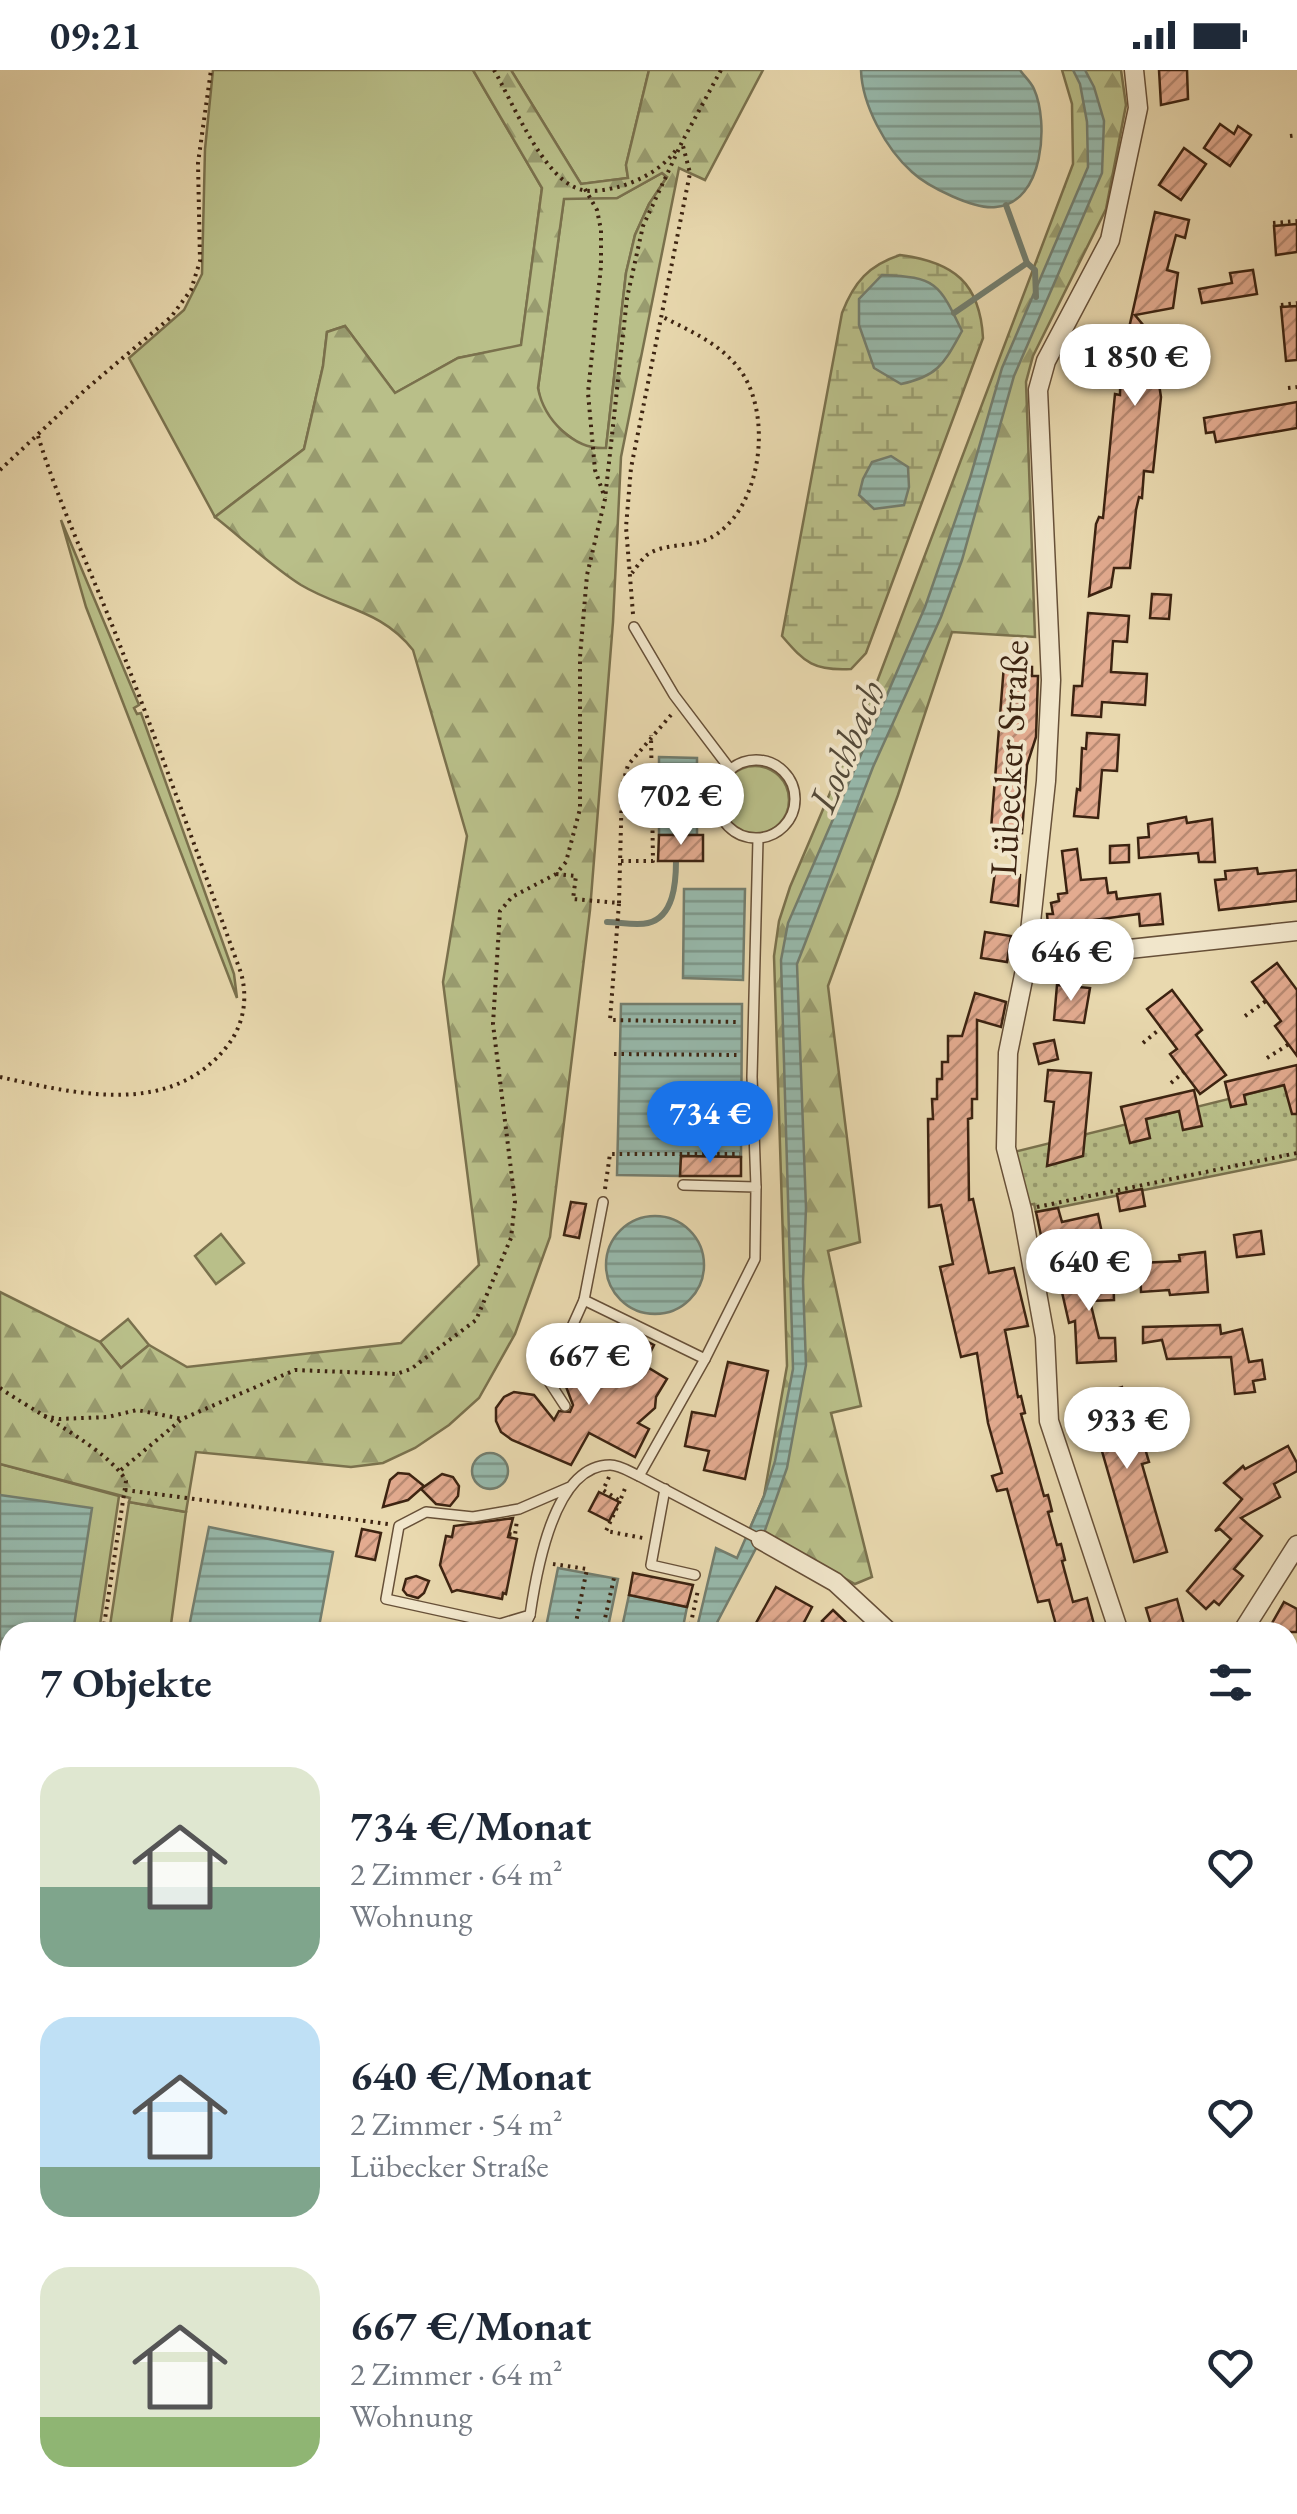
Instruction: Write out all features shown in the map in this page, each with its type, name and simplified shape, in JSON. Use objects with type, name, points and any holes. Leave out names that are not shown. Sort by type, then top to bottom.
[{"type":"street","name":"Lübecker Straße","points":[[1116,1622],[1049,1421],[1045,1337],[1022,1210],[1006,1148],[1006,1067],[1027,960],[1046,780],[1051,680],[1038,390],[1046,361],[1110,240],[1138,108],[1134,70]]},
{"type":"street","points":[[1027,960],[1297,932]]},
{"type":"street","points":[[754,1536],[835,1582],[878,1622]]},
{"type":"street","points":[[1248,1622],[1297,1545]]},
{"type":"lane","points":[[634,627],[682,705],[730,769]]},
{"type":"lane","points":[[753,760],[766,761],[786,774],[795,797],[789,820],[770,836],[758,838],[735,832],[719,814],[718,789],[730,769],[753,760]]},
{"type":"lane","points":[[636,1474],[705,1358],[755,1260],[752,1077],[758,838]]},
{"type":"lane","points":[[683,1184],[756,1187]]},
{"type":"lane","points":[[565,1406],[548,1380],[584,1300],[604,1202]]},
{"type":"lane","points":[[584,1300],[705,1358]]},
{"type":"lane","points":[[490,1622],[386,1600],[399,1526],[426,1512],[472,1517],[519,1509],[570,1487],[600,1467],[614,1466],[754,1536]]},
{"type":"lane","points":[[527,1622],[547,1530],[570,1487]]},
{"type":"lane","points":[[665,1489],[651,1565],[695,1574]]},
{"type":"lane","points":[[507,1622],[530,1615]]},
{"type":"path","points":[[0,470],[84,390],[171,317],[191,290],[200,261],[198,163],[210,70]]},
{"type":"path","points":[[494,70],[541,154],[578,189],[608,189],[632,183],[669,159],[682,142]]},
{"type":"path","points":[[120,1470],[182,1419],[295,1370],[396,1374],[411,1369],[476,1320],[511,1238],[515,1202],[493,1024],[498,922],[506,902],[556,874],[566,862],[580,809],[580,657],[587,575],[605,499],[626,298],[643,226],[721,70]]},
{"type":"path","points":[[634,627],[626,527],[631,468],[690,173],[682,142]]},
{"type":"path","points":[[585,189],[597,210],[601,230],[588,393],[595,470],[605,499]]},
{"type":"path","points":[[1273,223],[1297,221]]},
{"type":"path","points":[[1281,305],[1297,304]]},
{"type":"path","points":[[631,574],[648,554],[710,539],[732,522],[758,466],[760,433],[749,384],[736,365],[710,342],[661,316]]},
{"type":"path","points":[[1288,388],[1297,387]]},
{"type":"path","points":[[0,1077],[71,1093],[116,1096],[175,1086],[220,1056],[236,1032],[245,995],[236,959],[150,725],[54,489],[38,436]]},
{"type":"path","points":[[682,705],[628,765],[622,786],[610,1020],[742,1022]]},
{"type":"path","points":[[621,861],[653,861],[651,735]]},
{"type":"path","points":[[556,874],[576,876],[574,899],[619,902]]},
{"type":"path","points":[[1245,1016],[1266,1000]]},
{"type":"path","points":[[1143,1043],[1162,1028]]},
{"type":"path","points":[[1268,1058],[1289,1044]]},
{"type":"path","points":[[617,1054],[742,1055]]},
{"type":"path","points":[[1170,1083],[1184,1072]]},
{"type":"path","points":[[604,1202],[610,1154],[741,1154]]},
{"type":"path","points":[[1022,1210],[1297,1154]]},
{"type":"path","points":[[0,1388],[100,1452],[126,1481],[105,1622]]},
{"type":"path","points":[[39,1415],[59,1419],[108,1417],[136,1410],[182,1419]]},
{"type":"path","points":[[614,1466],[603,1490],[620,1501]]},
{"type":"path","points":[[636,1474],[606,1530],[656,1540]]},
{"type":"path","points":[[125,1490],[399,1526]]},
{"type":"path","points":[[538,1561],[587,1570],[576,1622]]},
{"type":"path","points":[[692,1622],[701,1577],[695,1574]]},
{"type":"path","points":[[604,1622],[614,1578]]},
{"type":"green space","points":[[213,70],[473,70],[542,188],[521,346],[458,358],[395,393],[345,326],[327,332],[304,449],[215,517],[129,358],[184,310],[202,274],[205,149]]},
{"type":"green space","points":[[473,70],[511,70],[581,184],[628,178],[626,165],[649,70],[763,70],[705,180],[679,168],[621,457],[613,622],[590,910],[550,1237],[515,1334],[479,1398],[449,1425],[383,1463],[351,1467],[196,1452],[186,1512],[129,1502],[130,1498],[0,1464],[0,1292],[100,1342],[121,1368],[149,1345],[187,1367],[401,1343],[479,1265],[443,982],[467,836],[413,650],[388,626],[290,578],[215,517],[304,449],[327,332],[345,326],[395,393],[458,358],[521,345],[542,188]],"holes":[[[662,173],[667,177],[635,235],[626,273],[606,448],[583,444],[554,422],[538,388],[564,199],[617,198]]]},
{"type":"green space","points":[[511,70],[649,70],[626,165],[628,178],[581,184]]},
{"type":"green space","points":[[1062,70],[1121,70],[1126,105],[1106,209],[1033,356],[1026,382],[1035,637],[952,632],[828,986],[860,1242],[828,1251],[861,1406],[831,1413],[872,1577],[855,1584],[751,1526],[764,1496],[787,1366],[774,956],[779,921],[790,887],[875,687],[1073,164],[1072,104]]},
{"type":"green space","points":[[662,173],[667,177],[635,235],[626,273],[606,448],[586,449],[553,424],[541,404],[538,388],[564,198],[617,198]]},
{"type":"green space","points":[[900,255],[935,263],[961,278],[976,303],[983,338],[866,653],[851,669],[819,667],[804,659],[782,636],[842,313],[864,276]]},
{"type":"green space","points":[[61,520],[139,705],[134,708],[137,714],[141,713],[234,974],[237,998],[86,607]]},
{"type":"green space","points":[[755,766],[779,776],[789,800],[779,824],[755,834],[731,824],[721,800],[731,776]]},
{"type":"green space","points":[[1297,1082],[1297,1159],[1036,1212],[1034,1204],[1028,1205],[1014,1152]]},
{"type":"green space","points":[[221,1234],[244,1263],[216,1284],[195,1256]]},
{"type":"green space","points":[[128,1319],[149,1345],[121,1368],[100,1342]]},
{"type":"green space","points":[[0,1464],[119,1496],[100,1622],[0,1622]]},
{"type":"green space","points":[[129,1502],[186,1512],[171,1622],[111,1622]]},
{"type":"shaded area","points":[[861,70],[1020,70],[1034,89],[1041,121],[1039,159],[1024,192],[1012,202],[987,207],[952,196],[919,178],[893,151],[877,126]]},
{"type":"shaded area","points":[[1073,70],[1085,70],[1104,121],[1102,173],[1014,376],[962,560],[941,617],[873,767],[797,964],[806,1208],[806,1365],[787,1468],[764,1533],[717,1622],[698,1622],[716,1548],[737,1558],[764,1496],[793,1369],[781,960],[788,923],[925,607],[970,478],[1002,368],[1088,167],[1087,122],[1080,84]]},
{"type":"shaded area","points":[[882,275],[914,278],[934,286],[962,331],[939,366],[924,377],[901,384],[874,368],[859,325],[859,299]]},
{"type":"shaded area","points":[[891,456],[908,467],[909,487],[904,505],[874,509],[859,495],[863,479],[872,462]]},
{"type":"shaded area","points":[[659,757],[697,758],[697,835],[659,835]]},
{"type":"shaded area","points":[[684,889],[745,889],[743,980],[683,978]]},
{"type":"shaded area","points":[[621,1004],[742,1004],[741,1157],[681,1156],[680,1176],[617,1175]]},
{"type":"shaded area","points":[[655,1216],[674,1219],[690,1230],[701,1246],[701,1284],[690,1300],[674,1311],[655,1314],[636,1311],[620,1300],[609,1284],[606,1265],[609,1246],[620,1230],[636,1219]]},
{"type":"shaded area","points":[[490,1453],[502,1459],[508,1471],[502,1483],[490,1489],[478,1483],[472,1471],[478,1459]]},
{"type":"shaded area","points":[[0,1495],[92,1508],[75,1622],[0,1622]]},
{"type":"shaded area","points":[[209,1527],[333,1552],[320,1622],[190,1622]]},
{"type":"shaded area","points":[[558,1568],[618,1579],[609,1622],[547,1622]]},
{"type":"shaded area","points":[[629,1595],[687,1607],[684,1622],[623,1622]]},
{"type":"building","points":[[1159,70],[1187,70],[1188,99],[1161,105]]},
{"type":"building","points":[[1220,124],[1234,134],[1238,126],[1251,135],[1230,166],[1204,148]]},
{"type":"building","points":[[1184,148],[1206,164],[1181,200],[1159,185]]},
{"type":"building","points":[[1155,212],[1189,220],[1185,238],[1176,235],[1167,270],[1178,273],[1173,308],[1135,315],[1153,337],[1153,384],[1159,384],[1161,397],[1153,472],[1144,471],[1130,568],[1114,568],[1111,587],[1089,596],[1096,524],[1099,517],[1103,518],[1115,394],[1120,395],[1121,336],[1127,337]]},
{"type":"building","points":[[1297,224],[1297,252],[1276,255],[1274,226]]},
{"type":"building","points":[[1253,270],[1257,294],[1202,303],[1199,289],[1232,283],[1230,273]]},
{"type":"building","points":[[1297,306],[1297,360],[1286,361],[1281,307]]},
{"type":"building","points":[[1297,402],[1297,428],[1216,442],[1214,432],[1206,433],[1204,418]]},
{"type":"building","points":[[1152,594],[1171,595],[1169,619],[1150,618]]},
{"type":"building","points":[[1088,613],[1129,616],[1127,642],[1113,641],[1111,672],[1147,674],[1145,705],[1102,702],[1101,717],[1072,715],[1074,686],[1082,686]]},
{"type":"building","points":[[1004,665],[1032,667],[1032,676],[1038,676],[1036,737],[1027,765],[1022,833],[991,829]]},
{"type":"building","points":[[1087,733],[1119,735],[1117,771],[1102,770],[1098,818],[1074,816]]},
{"type":"building","points":[[1186,817],[1187,823],[1212,819],[1215,862],[1199,862],[1198,853],[1139,858],[1138,838],[1149,837],[1148,824]]},
{"type":"building","points":[[659,835],[703,835],[703,861],[658,861]]},
{"type":"building","points":[[1129,845],[1129,862],[1110,863],[1110,846]]},
{"type":"building","points":[[1077,849],[1081,880],[1106,878],[1108,893],[1116,892],[1117,899],[1160,894],[1163,924],[1140,926],[1139,914],[1086,921],[1077,925],[1078,931],[1049,935],[1047,914],[1053,914],[1051,903],[1059,901],[1058,894],[1067,893],[1062,851]]},
{"type":"building","points":[[1257,868],[1258,874],[1297,870],[1297,901],[1219,910],[1215,880],[1226,879],[1225,871]]},
{"type":"building","points":[[995,872],[1020,875],[1018,906],[991,902]]},
{"type":"building","points":[[985,932],[1011,936],[1007,962],[981,958]]},
{"type":"building","points":[[1277,963],[1297,990],[1297,1056],[1275,1026],[1281,1021],[1252,982]]},
{"type":"building","points":[[1057,985],[1090,988],[1084,1023],[1054,1020]]},
{"type":"building","points":[[1172,990],[1202,1030],[1196,1035],[1226,1075],[1200,1094],[1170,1054],[1177,1049],[1147,1009]]},
{"type":"building","points":[[975,993],[1006,1002],[1001,1027],[977,1020],[977,1099],[972,1099],[972,1118],[968,1119],[969,1200],[973,1199],[989,1273],[1014,1268],[1028,1326],[1005,1330],[1018,1397],[1021,1396],[1025,1413],[1021,1414],[1044,1496],[1048,1495],[1052,1511],[1048,1512],[1057,1545],[1061,1544],[1073,1602],[1087,1598],[1093,1622],[1055,1622],[1049,1600],[1038,1602],[1007,1489],[997,1491],[992,1476],[1002,1473],[988,1423],[977,1353],[961,1357],[940,1267],[953,1264],[941,1205],[929,1207],[928,1119],[933,1119],[932,1099],[937,1099],[942,1062],[948,1062],[948,1036],[962,1036]]},
{"type":"building","points":[[1054,1040],[1058,1059],[1039,1064],[1034,1044]]},
{"type":"building","points":[[1297,1065],[1297,1114],[1292,1114],[1284,1085],[1244,1095],[1246,1104],[1231,1107],[1225,1082]]},
{"type":"building","points":[[1048,1070],[1091,1073],[1083,1156],[1047,1166],[1054,1102],[1045,1101]]},
{"type":"building","points":[[1194,1090],[1202,1126],[1183,1130],[1179,1111],[1146,1119],[1150,1138],[1130,1143],[1121,1107]]},
{"type":"building","points":[[681,1156],[741,1157],[741,1176],[680,1176]]},
{"type":"building","points":[[1142,1189],[1145,1206],[1120,1211],[1117,1194]]},
{"type":"building","points":[[571,1202],[586,1204],[579,1238],[564,1235]]},
{"type":"building","points":[[1058,1208],[1062,1222],[1098,1214],[1102,1233],[1043,1245],[1036,1212]]},
{"type":"building","points":[[1261,1231],[1264,1254],[1237,1257],[1234,1235]]},
{"type":"building","points":[[1205,1252],[1208,1292],[1141,1292],[1140,1263],[1180,1261],[1179,1255]]},
{"type":"building","points":[[1113,1268],[1114,1300],[1090,1301],[1099,1338],[1115,1338],[1116,1361],[1077,1363],[1075,1321],[1069,1323],[1059,1279]]},
{"type":"building","points":[[1220,1325],[1221,1334],[1242,1329],[1249,1362],[1262,1360],[1265,1379],[1253,1381],[1255,1392],[1235,1394],[1231,1357],[1167,1359],[1162,1340],[1143,1343],[1143,1327]]},
{"type":"building","points":[[629,1332],[654,1345],[644,1365],[667,1379],[656,1397],[655,1408],[638,1423],[649,1429],[635,1457],[589,1433],[571,1465],[501,1432],[496,1408],[514,1392],[534,1395],[554,1420],[559,1411],[570,1412],[573,1405],[565,1384],[568,1371],[584,1367],[603,1382]]},
{"type":"building","points":[[728,1362],[768,1371],[745,1479],[704,1470],[709,1451],[685,1446],[692,1412],[715,1416]]},
{"type":"building","points":[[1122,1387],[1149,1462],[1142,1464],[1167,1552],[1134,1562],[1097,1434],[1086,1437],[1081,1419],[1099,1414],[1093,1396]]},
{"type":"building","points":[[1288,1446],[1297,1471],[1274,1484],[1280,1497],[1241,1518],[1262,1536],[1234,1569],[1243,1576],[1219,1605],[1214,1601],[1206,1609],[1187,1591],[1231,1539],[1220,1529],[1215,1531],[1242,1499],[1224,1483],[1243,1466],[1245,1469]]},
{"type":"building","points":[[398,1473],[409,1474],[424,1486],[408,1500],[383,1507],[390,1480]]},
{"type":"building","points":[[442,1474],[453,1477],[459,1486],[458,1496],[450,1506],[436,1504],[421,1489]]},
{"type":"building","points":[[599,1492],[619,1502],[609,1521],[589,1511]]},
{"type":"building","points":[[513,1518],[508,1537],[517,1539],[502,1599],[452,1592],[440,1565],[446,1536],[452,1537],[454,1526]]},
{"type":"building","points":[[362,1529],[381,1533],[375,1560],[356,1556]]},
{"type":"building","points":[[633,1573],[693,1585],[687,1607],[629,1595]]},
{"type":"building","points":[[416,1576],[429,1581],[418,1598],[403,1590],[406,1579]]},
{"type":"building","points":[[776,1587],[812,1607],[804,1622],[757,1622]]},
{"type":"building","points":[[1177,1599],[1183,1622],[1150,1622],[1146,1608]]},
{"type":"building","points":[[1284,1602],[1297,1609],[1297,1622],[1273,1622]]},
{"type":"building","points":[[833,1610],[846,1622],[823,1622]]},
{"type":"waterway","points":[[1006,205],[1027,263],[1035,270],[1036,297]]},
{"type":"waterway","points":[[954,313],[1027,263]]},
{"type":"waterway","points":[[607,922],[643,924],[663,914],[672,898],[676,861]]},
{"type":"water label","name":"Lochbach","points":[[846,746]]}]
